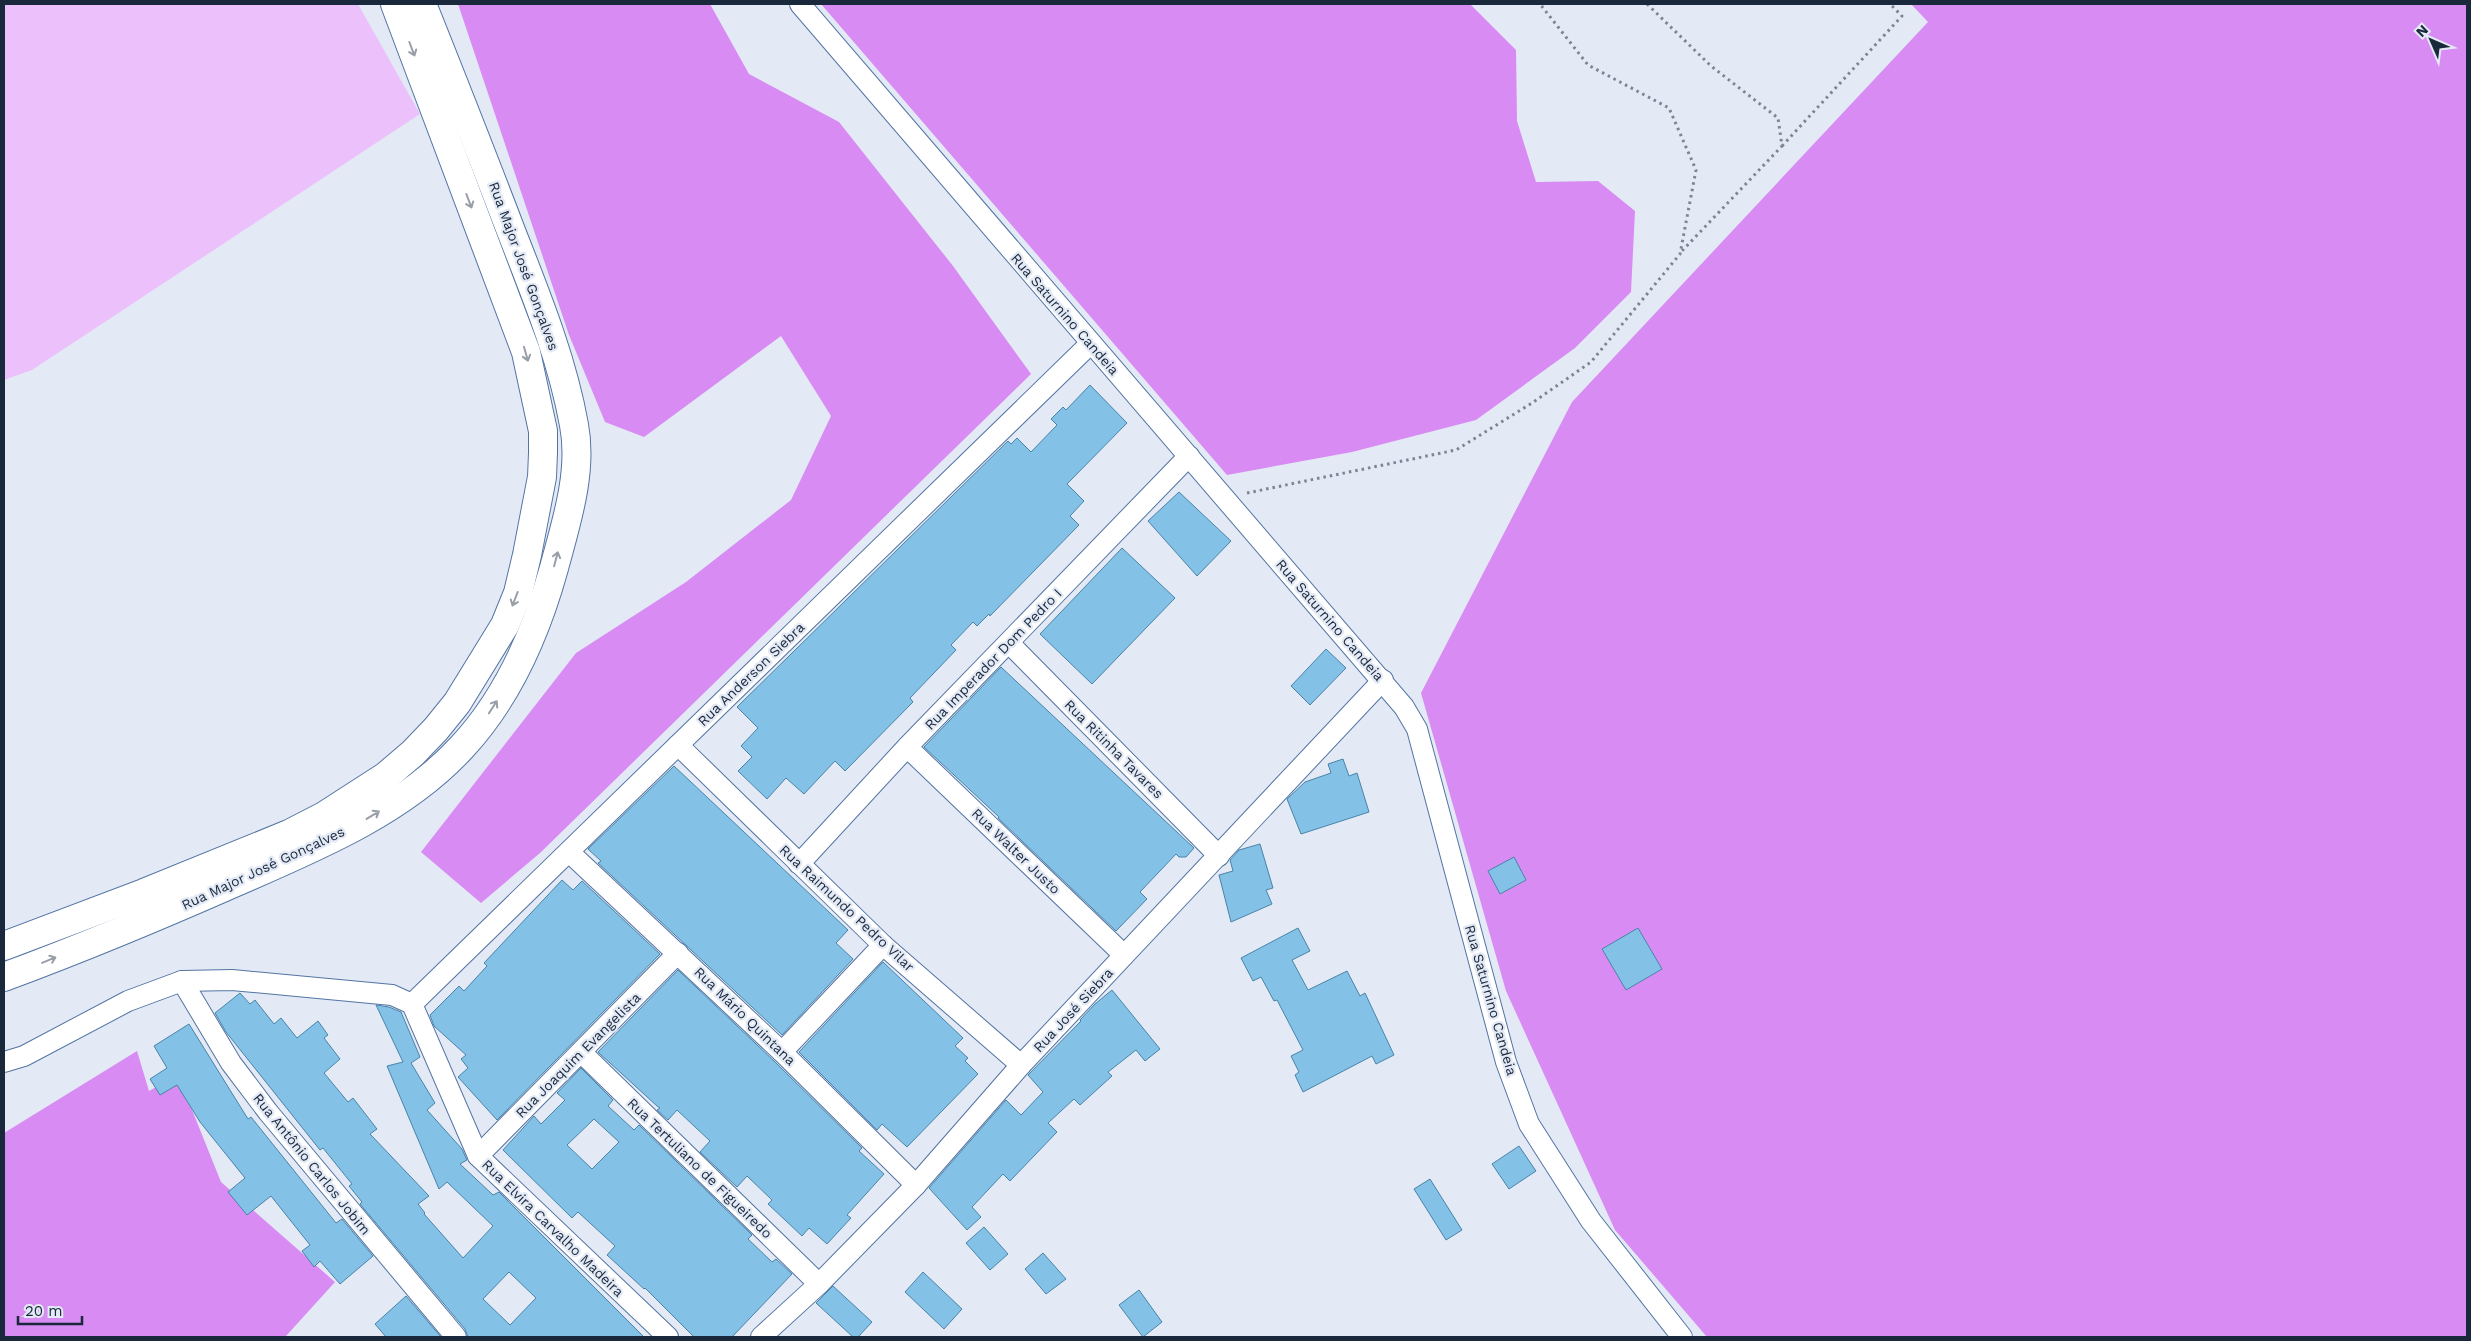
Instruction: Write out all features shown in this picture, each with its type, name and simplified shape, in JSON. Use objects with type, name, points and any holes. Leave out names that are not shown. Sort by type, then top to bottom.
[{"type":"street","name":"Rua Major José Gonçalves","points":[[4,946],[144,893],[289,834],[357,797],[413,753],[436,729],[482,663],[504,625],[514,601],[527,555],[542,477],[543,431],[535,389],[526,352],[394,4]]},
{"type":"street","name":"Rua Major José Gonçalves","points":[[4,977],[151,919],[288,859],[337,836],[403,797],[460,750],[483,722],[508,683],[538,622],[566,522],[577,453],[575,427],[552,336],[422,4]]},
{"type":"street","name":"Rua Saturnino Candeia","points":[[800,4],[1090,344],[1383,680],[1404,707],[1417,729],[1506,1062],[1529,1124],[1591,1221],[1682,1337]]},
{"type":"street","name":"Rua Anderson Siebra","points":[[412,1004],[1090,344]]},
{"type":"street","name":"Rua Imperador Dom Pedro I","points":[[799,864],[907,747],[1189,456]]},
{"type":"street","name":"Rua Ritinha Tavares","points":[[1009,642],[1219,856]]},
{"type":"street","name":"Rua José Siebra","points":[[761,1337],[819,1284],[916,1184],[1021,1065],[1383,680]]},
{"type":"street","name":"Rua Raimundo Pedro Vilar","points":[[678,745],[883,945],[1021,1065]]},
{"type":"street","name":"Rua Walter Justo","points":[[907,747],[1124,955]]},
{"type":"street","name":"Rua Mário Quintana","points":[[569,852],[782,1052],[916,1184]]},
{"type":"street","points":[[782,1052],[883,945]]},
{"type":"street","name":"Rua Joaquim Evangelista","points":[[478,1156],[678,953]]},
{"type":"street","points":[[4,1062],[24,1056],[128,1001],[182,981],[232,980],[392,995],[412,1004]]},
{"type":"street","name":"Rua Antônio Carlos Jobim","points":[[182,981],[231,1063],[268,1112],[456,1337]]},
{"type":"street","name":"Rua Elvira Carvalho Madeira","points":[[412,1004],[478,1156],[668,1337]]},
{"type":"street","name":"Rua Tertuliano de Figueiredo","points":[[581,1052],[819,1284]]},
{"type":"path","points":[[1540,4],[1588,65],[1669,108],[1696,170],[1680,254]]},
{"type":"path","points":[[1647,4],[1711,66],[1778,118],[1782,146]]},
{"type":"path","points":[[1225,497],[1456,450],[1532,403],[1591,362],[1680,254],[1902,16],[1890,4]]},
{"type":"shaded area","points":[[4,4],[358,4],[420,114],[32,370],[4,380]]},
{"type":"shaded area","points":[[458,4],[710,4],[749,74],[839,122],[953,266],[1031,374],[540,853],[481,903],[421,852],[576,653],[686,582],[791,500],[831,416],[781,336],[644,437],[605,422],[569,335]]},
{"type":"shaded area","points":[[821,4],[1470,4],[1516,50],[1517,121],[1536,182],[1598,181],[1635,211],[1631,292],[1575,348],[1476,420],[1352,452],[1227,475]]},
{"type":"shaded area","points":[[1911,4],[2467,4],[2467,1337],[1707,1337],[1615,1230],[1506,991],[1421,693],[1572,402],[1928,22]]},
{"type":"shaded area","points":[[137,1051],[149,1091],[178,1075],[221,1182],[335,1282],[286,1336],[4,1337],[4,1133]]},
{"type":"building","points":[[1090,385],[1127,423],[1067,484],[1084,501],[1070,516],[1079,525],[990,616],[989,614],[977,626],[973,622],[951,645],[956,650],[910,698],[913,702],[845,771],[835,761],[804,794],[786,778],[767,799],[738,771],[752,757],[741,746],[758,728],[737,707],[1008,441],[1011,444],[1017,438],[1031,452],[1057,425],[1051,419],[1063,407],[1066,410]]},
{"type":"building","points":[[1179,492],[1231,541],[1197,576],[1148,521]]},
{"type":"building","points":[[1122,548],[1175,598],[1092,684],[1040,634]]},
{"type":"building","points":[[1326,649],[1346,668],[1310,705],[1291,686]]},
{"type":"building","points":[[1001,667],[1194,848],[1186,857],[1179,857],[1176,854],[1140,892],[1147,899],[1116,931],[924,747]]},
{"type":"building","points":[[1343,759],[1349,776],[1357,773],[1369,812],[1301,834],[1287,799],[1305,782],[1331,773],[1328,764]]},
{"type":"building","points":[[674,766],[848,930],[836,943],[853,959],[782,1035],[598,863],[601,861],[588,849]]},
{"type":"building","points":[[1260,844],[1273,888],[1266,890],[1272,904],[1231,922],[1219,875],[1233,871],[1230,860],[1239,850]]},
{"type":"building","points":[[1514,857],[1526,880],[1500,894],[1488,871]]},
{"type":"building","points":[[562,880],[573,890],[582,881],[660,954],[497,1120],[458,1077],[468,1068],[461,1059],[466,1055],[434,1026],[430,1015],[459,986],[464,991],[487,966],[484,963]]},
{"type":"building","points":[[1298,928],[1310,951],[1292,960],[1308,990],[1347,971],[1360,996],[1365,993],[1394,1055],[1376,1064],[1372,1056],[1303,1092],[1295,1075],[1299,1072],[1291,1056],[1303,1050],[1277,1000],[1274,1001],[1261,977],[1253,981],[1241,958]]},
{"type":"building","points":[[1638,928],[1662,969],[1626,990],[1602,949]]},
{"type":"building","points":[[883,962],[963,1038],[955,1046],[968,1058],[965,1061],[978,1074],[907,1147],[882,1124],[877,1130],[799,1052]]},
{"type":"building","points":[[678,970],[862,1148],[859,1151],[884,1174],[847,1215],[851,1218],[827,1244],[809,1228],[802,1236],[768,1204],[772,1200],[747,1176],[737,1187],[700,1152],[710,1141],[677,1110],[668,1120],[657,1110],[660,1108],[598,1052]]},
{"type":"building","points":[[1112,990],[1160,1049],[1145,1061],[1136,1050],[1108,1072],[1112,1076],[1080,1105],[1074,1099],[1048,1123],[1057,1132],[1010,1181],[1003,1174],[972,1207],[981,1217],[967,1230],[929,1188],[1006,1100],[1021,1115],[1043,1092],[1028,1075],[1095,1004]]},
{"type":"building","points":[[240,993],[250,1004],[255,1000],[274,1024],[281,1018],[297,1038],[318,1021],[328,1035],[324,1038],[340,1059],[324,1073],[348,1102],[353,1098],[377,1129],[370,1134],[429,1196],[418,1204],[424,1214],[463,1258],[493,1226],[447,1182],[439,1189],[387,1066],[403,1062],[376,1005],[389,1007],[401,1012],[420,1057],[411,1063],[435,1103],[427,1110],[462,1149],[467,1160],[460,1164],[493,1195],[499,1192],[644,1337],[468,1337],[465,1329],[360,1204],[362,1202],[349,1186],[352,1184],[323,1148],[320,1150],[226,1032],[215,1013]],"holes":[[[509,1272],[536,1298],[510,1325],[483,1299]]]},
{"type":"building","points":[[189,1024],[248,1119],[251,1117],[336,1223],[342,1219],[373,1256],[340,1284],[320,1261],[314,1267],[302,1251],[310,1245],[271,1196],[247,1215],[228,1192],[245,1178],[200,1122],[177,1085],[160,1095],[150,1079],[167,1068],[154,1046]]},
{"type":"building","points":[[581,1068],[613,1100],[608,1106],[634,1130],[639,1125],[752,1235],[748,1239],[772,1262],[776,1259],[792,1274],[732,1337],[694,1337],[645,1288],[607,1255],[615,1246],[578,1212],[572,1218],[503,1150],[534,1116],[541,1124],[565,1100],[557,1093]],"holes":[[[594,1119],[619,1142],[592,1169],[567,1145]]]},
{"type":"building","points":[[1519,1146],[1536,1171],[1509,1189],[1492,1164]]},
{"type":"building","points":[[1430,1179],[1462,1230],[1446,1240],[1414,1189]]},
{"type":"building","points":[[984,1227],[1008,1254],[990,1270],[966,1243]]},
{"type":"building","points":[[1043,1253],[1066,1279],[1046,1294],[1025,1269]]},
{"type":"building","points":[[923,1272],[962,1309],[944,1329],[905,1292]]},
{"type":"building","points":[[833,1286],[872,1322],[858,1337],[853,1337],[816,1303]]},
{"type":"building","points":[[1139,1290],[1162,1322],[1143,1337],[1119,1305]]},
{"type":"building","points":[[406,1296],[441,1337],[386,1337],[375,1324]]}]
